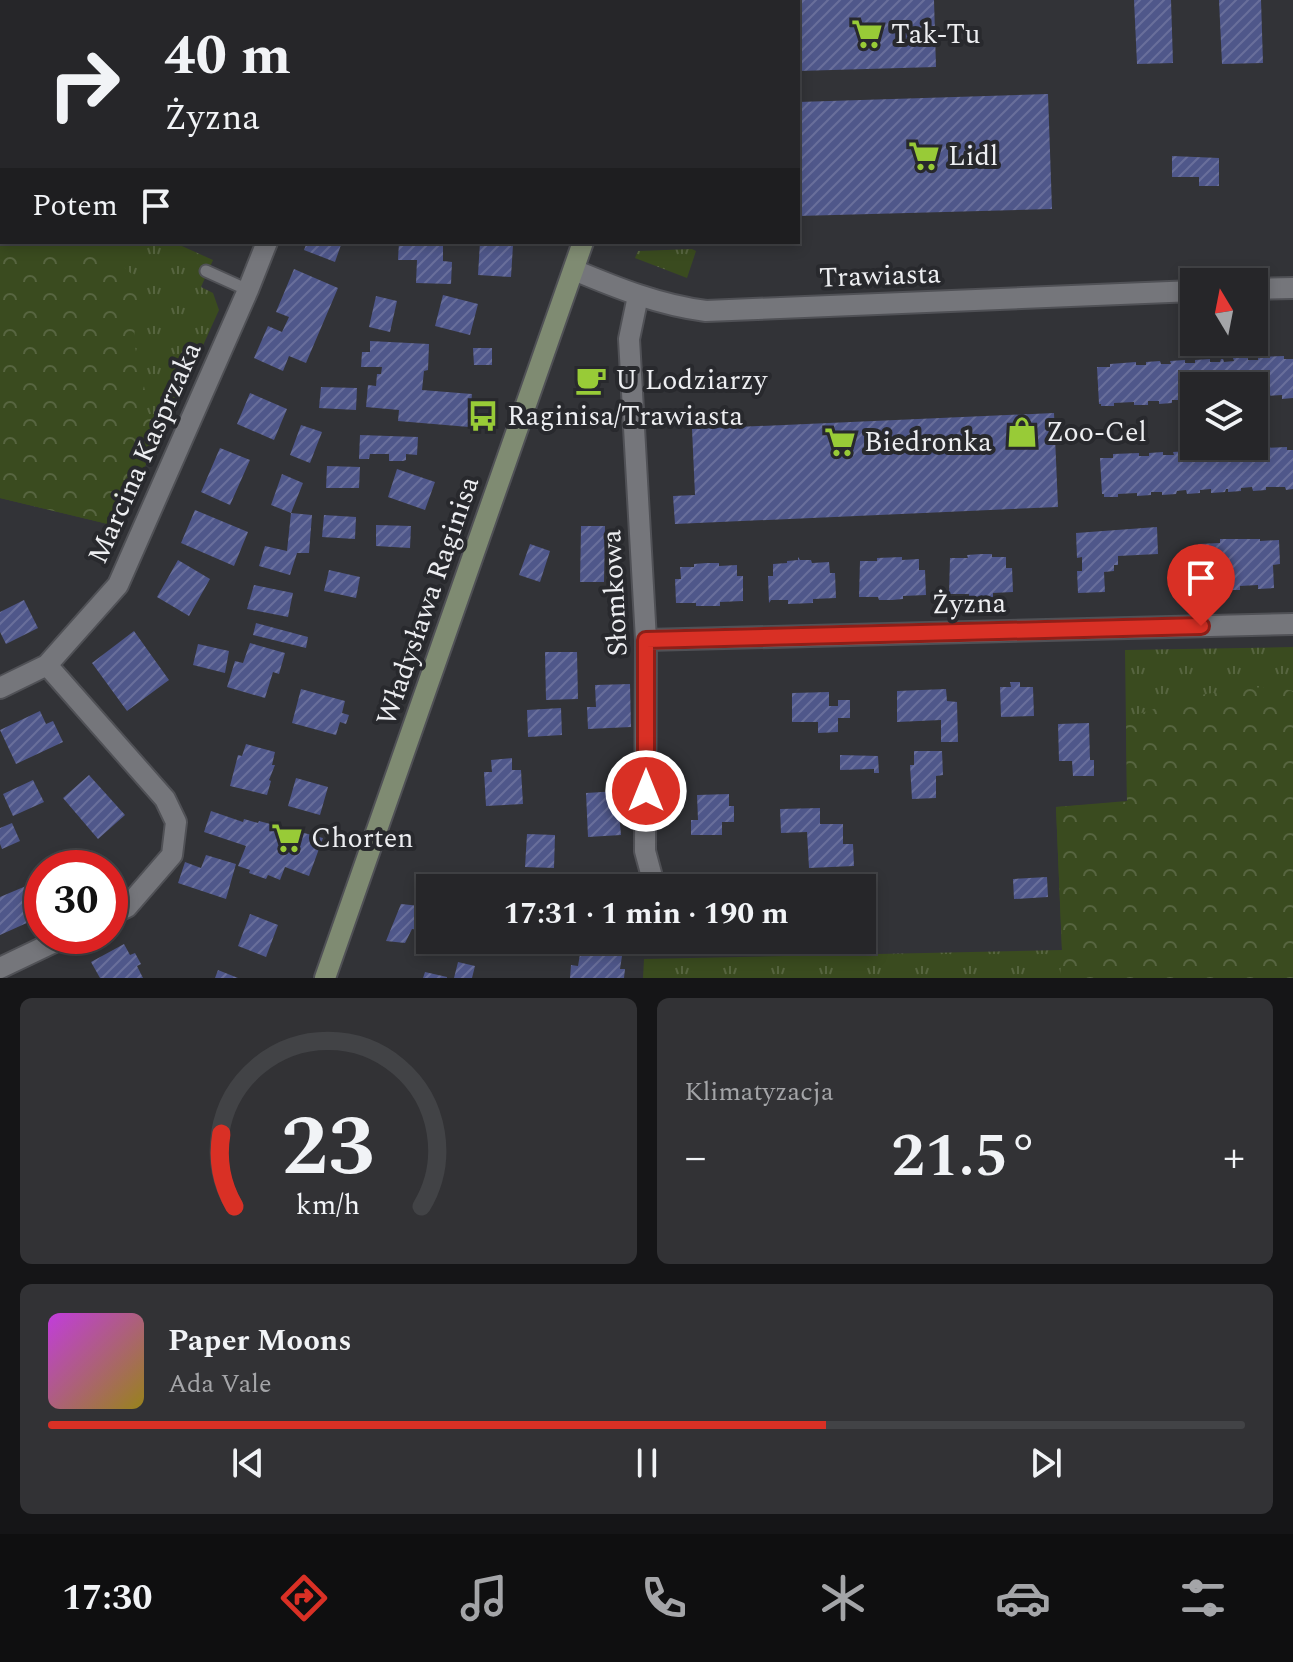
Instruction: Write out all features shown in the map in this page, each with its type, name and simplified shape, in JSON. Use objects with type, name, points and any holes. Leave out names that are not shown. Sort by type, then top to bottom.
[{"type":"street","name":"Marcina Kasprzaka","points":[[0,688],[47,665],[118,585],[266,244]]},
{"type":"street","name":"Władysława Raginisa","points":[[325,978],[582,244]]},
{"type":"street","name":"Trawiasta","points":[[574,270],[638,296],[682,308],[719,311],[1180,292]]},
{"type":"street","points":[[1268,289],[1293,288]]},
{"type":"street","name":"Słomkowa","points":[[638,296],[629,339],[646,640],[645,851],[651,874]]},
{"type":"street","name":"Żyzna","points":[[646,640],[1293,624]]},
{"type":"street","points":[[47,665],[165,799],[176,822],[172,855],[128,906]]},
{"type":"street","points":[[0,968],[29,954]]},
{"type":"lane","points":[[206,271],[248,290]]},
{"type":"green space","points":[[0,244],[177,244],[213,260],[201,287],[213,293],[219,310],[163,434],[112,525],[0,498]]},
{"type":"green space","points":[[0,244],[114,244],[113,249],[123,266],[138,280],[145,296],[135,324],[134,343],[147,411],[163,434],[112,525],[0,498]]},
{"type":"green space","points":[[638,251],[696,251],[687,278],[635,258]]},
{"type":"green space","points":[[1293,647],[1293,978],[643,978],[644,959],[1062,950],[1056,807],[1127,801],[1125,650]]},
{"type":"green space","points":[[1249,687],[1293,691],[1293,978],[1060,978],[1062,950],[1056,807],[1127,802],[1126,718],[1194,696]]},
{"type":"building","name":"Tak-Tu","points":[[800,0],[934,0],[936,67],[800,71]]},
{"type":"building","points":[[1134,0],[1171,0],[1173,63],[1137,64]]},
{"type":"building","points":[[1219,0],[1261,0],[1263,63],[1222,64]]},
{"type":"building","name":"Lidl","points":[[1048,94],[1052,209],[800,216],[800,102]]},
{"type":"building","points":[[1172,156],[1219,158],[1219,186],[1199,186],[1199,177],[1172,177]]},
{"type":"building","points":[[306,244],[341,244],[335,262],[304,250]]},
{"type":"building","points":[[399,244],[443,244],[443,261],[452,262],[451,284],[416,283],[417,260],[398,260]]},
{"type":"building","points":[[480,244],[513,245],[511,277],[478,275]]},
{"type":"building","points":[[294,269],[338,288],[306,363],[289,356],[283,371],[254,358],[268,326],[282,332],[289,317],[276,312]]},
{"type":"building","points":[[443,295],[478,304],[470,335],[435,326]]},
{"type":"building","points":[[376,296],[397,301],[390,332],[369,327]]},
{"type":"building","points":[[370,341],[429,344],[428,370],[424,371],[422,390],[472,394],[469,427],[398,421],[399,410],[366,407],[368,385],[376,386],[377,374],[381,374],[382,367],[361,367],[362,352],[370,352]]},
{"type":"building","points":[[473,348],[492,348],[492,365],[474,365]]},
{"type":"building","points":[[1284,356],[1284,359],[1293,359],[1293,398],[1268,396],[1268,372],[1180,372],[1180,400],[1159,404],[1159,401],[1148,401],[1148,405],[1134,405],[1134,402],[1114,403],[1114,406],[1099,404],[1097,367],[1136,362],[1136,365],[1146,365],[1146,362],[1160,361],[1161,364],[1171,364],[1170,361],[1185,360],[1185,363],[1195,363],[1195,360],[1210,359],[1210,362],[1220,362],[1221,359],[1224,362],[1234,361],[1233,358],[1258,360],[1258,357]]},
{"type":"building","name":"U Lodziarzy","points":[[583,376],[599,376],[599,384],[583,384]]},
{"type":"building","points":[[321,387],[357,388],[356,410],[319,408]]},
{"type":"building","points":[[250,393],[287,409],[274,440],[237,424]]},
{"type":"building","points":[[1054,413],[1058,507],[675,524],[673,496],[695,495],[692,429]]},
{"type":"building","points":[[301,425],[322,432],[310,463],[290,455]]},
{"type":"building","points":[[360,435],[418,437],[417,455],[406,454],[403,461],[389,461],[389,454],[370,454],[369,459],[359,459]]},
{"type":"building","points":[[1287,447],[1287,450],[1293,450],[1293,489],[1266,487],[1266,490],[1253,491],[1252,487],[1241,488],[1241,491],[1228,492],[1226,489],[1225,492],[1211,493],[1211,489],[1187,494],[1186,490],[1162,495],[1162,492],[1137,496],[1137,493],[1118,494],[1118,497],[1104,497],[1102,494],[1100,458],[1113,458],[1113,454],[1139,453],[1139,456],[1149,456],[1149,453],[1174,455],[1173,452],[1180,452],[1180,460],[1268,460],[1268,448]]},
{"type":"building","points":[[220,448],[250,460],[230,505],[201,492]]},
{"type":"building","points":[[327,466],[360,467],[359,488],[326,488]]},
{"type":"building","points":[[397,469],[435,482],[425,510],[388,497]]},
{"type":"building","points":[[282,474],[303,483],[291,513],[271,505]]},
{"type":"building","points":[[195,510],[248,532],[234,566],[181,543]]},
{"type":"building","points":[[291,513],[312,515],[309,553],[297,553],[290,575],[259,566],[265,546],[287,551]]},
{"type":"building","points":[[324,515],[356,517],[355,539],[322,537]]},
{"type":"building","points":[[376,525],[411,526],[410,548],[376,546]]},
{"type":"building","points":[[581,526],[605,526],[604,582],[580,582]]},
{"type":"building","points":[[1157,527],[1158,554],[1118,556],[1114,571],[1104,572],[1105,592],[1078,593],[1077,571],[1082,571],[1082,557],[1077,558],[1076,533]]},
{"type":"building","points":[[1220,539],[1279,540],[1280,564],[1273,565],[1274,588],[1258,589],[1258,585],[1240,586],[1240,590],[1221,590],[1221,586],[1201,587],[1198,544],[1220,543]]},
{"type":"building","points":[[530,544],[550,551],[540,582],[519,575]]},
{"type":"building","points":[[992,554],[992,557],[1006,557],[1006,568],[1012,568],[1013,592],[969,598],[969,594],[949,594],[950,558]]},
{"type":"building","points":[[798,557],[812,563],[829,562],[830,573],[835,573],[836,598],[813,599],[813,603],[788,604],[788,600],[771,600],[769,603],[768,576],[773,576],[773,564],[798,560]]},
{"type":"building","points":[[902,557],[902,560],[919,559],[919,570],[925,570],[926,595],[892,600],[859,597],[860,561]]},
{"type":"building","points":[[178,560],[210,579],[189,616],[157,597]]},
{"type":"building","points":[[719,563],[719,566],[737,565],[737,576],[743,576],[743,601],[720,602],[720,606],[676,603],[675,579],[681,579],[680,567]]},
{"type":"building","points":[[329,570],[360,577],[356,598],[324,591]]},
{"type":"building","points":[[254,585],[293,593],[288,617],[247,609]]},
{"type":"building","points":[[24,600],[38,628],[6,644],[0,632],[0,612]]},
{"type":"building","points":[[256,623],[308,637],[306,648],[253,635]]},
{"type":"building","points":[[134,631],[169,680],[127,711],[92,663]]},
{"type":"building","points":[[250,643],[285,653],[279,674],[273,672],[265,698],[227,687],[235,661],[243,663]]},
{"type":"building","points":[[198,644],[229,651],[225,673],[193,665]]},
{"type":"building","points":[[545,652],[577,652],[578,699],[546,700]]},
{"type":"building","points":[[1010,682],[1020,682],[1020,687],[1033,687],[1034,716],[1001,717],[1000,687],[1011,687]]},
{"type":"building","points":[[630,684],[631,727],[588,729],[587,707],[596,707],[595,685]]},
{"type":"building","points":[[301,689],[345,701],[342,713],[349,715],[346,724],[340,722],[336,735],[292,723]]},
{"type":"building","points":[[946,689],[947,701],[957,702],[958,742],[941,742],[941,720],[897,722],[897,691]]},
{"type":"building","points":[[829,692],[829,706],[838,706],[838,700],[850,700],[850,718],[838,718],[838,732],[818,733],[818,722],[792,722],[792,693]]},
{"type":"building","points":[[561,708],[562,735],[528,737],[527,710]]},
{"type":"building","points":[[40,711],[46,724],[53,721],[63,742],[16,764],[0,730]]},
{"type":"building","points":[[1089,723],[1090,760],[1094,760],[1094,776],[1073,776],[1072,761],[1059,761],[1058,724]]},
{"type":"building","points":[[246,744],[275,752],[267,795],[230,786],[238,755],[242,756]]},
{"type":"building","points":[[914,751],[942,751],[943,775],[936,776],[936,798],[912,799],[910,765],[914,765]]},
{"type":"building","points":[[840,755],[878,756],[879,773],[874,773],[874,769],[840,770]]},
{"type":"building","points":[[512,758],[512,770],[521,770],[523,804],[486,806],[484,772],[492,772],[491,760]]},
{"type":"building","points":[[89,775],[125,815],[98,839],[63,798]]},
{"type":"building","points":[[296,778],[328,787],[320,815],[288,806]]},
{"type":"building","points":[[33,780],[44,802],[13,816],[3,794]]},
{"type":"building","points":[[634,790],[636,812],[619,813],[621,835],[588,837],[586,793]]},
{"type":"building","points":[[729,794],[729,806],[734,806],[734,822],[722,822],[722,835],[691,835],[691,820],[698,820],[697,795]]},
{"type":"building","points":[[820,808],[820,824],[843,824],[843,844],[853,844],[854,866],[809,868],[807,832],[781,833],[780,809]]},
{"type":"building","points":[[211,811],[243,822],[244,819],[259,821],[323,838],[309,876],[285,867],[280,880],[268,875],[266,879],[238,866],[246,846],[204,832]]},
{"type":"building","points":[[12,823],[20,841],[2,849],[0,828]]},
{"type":"building","points":[[527,834],[555,835],[554,868],[525,867]]},
{"type":"building","points":[[206,855],[236,864],[226,899],[178,883],[185,862],[201,868]]},
{"type":"building","points":[[1047,877],[1048,897],[1014,899],[1013,879]]},
{"type":"building","points":[[24,887],[24,924],[0,935],[0,897]]},
{"type":"building","points":[[401,904],[416,906],[416,929],[412,929],[405,943],[386,941]]},
{"type":"building","points":[[250,914],[278,925],[266,957],[238,946]]},
{"type":"building","points":[[135,953],[143,978],[100,978],[91,962],[106,954]]},
{"type":"building","points":[[580,954],[622,956],[620,969],[625,969],[624,978],[570,978],[571,965],[578,966]]},
{"type":"building","points":[[458,962],[475,966],[472,978],[454,978]]},
{"type":"building","points":[[218,970],[238,978],[215,978]]},
{"type":"building","points":[[425,972],[447,977],[447,978],[423,978]]},
{"type":"place","name":"Tak-Tu","points":[[867,34]]},
{"type":"place","name":"Lidl","points":[[924,156]]},
{"type":"place","name":"U Lodziarzy","points":[[591,380]]},
{"type":"place","name":"Raginisa/Trawiasta","points":[[483,416]]},
{"type":"place","name":"Zoo-Cel","points":[[1022,432]]},
{"type":"place","name":"Biedronka","points":[[840,442]]},
{"type":"place","name":"Chorten","points":[[287,838]]},
{"type":"route","points":[[646,791],[646,640],[1201,626]]}]
